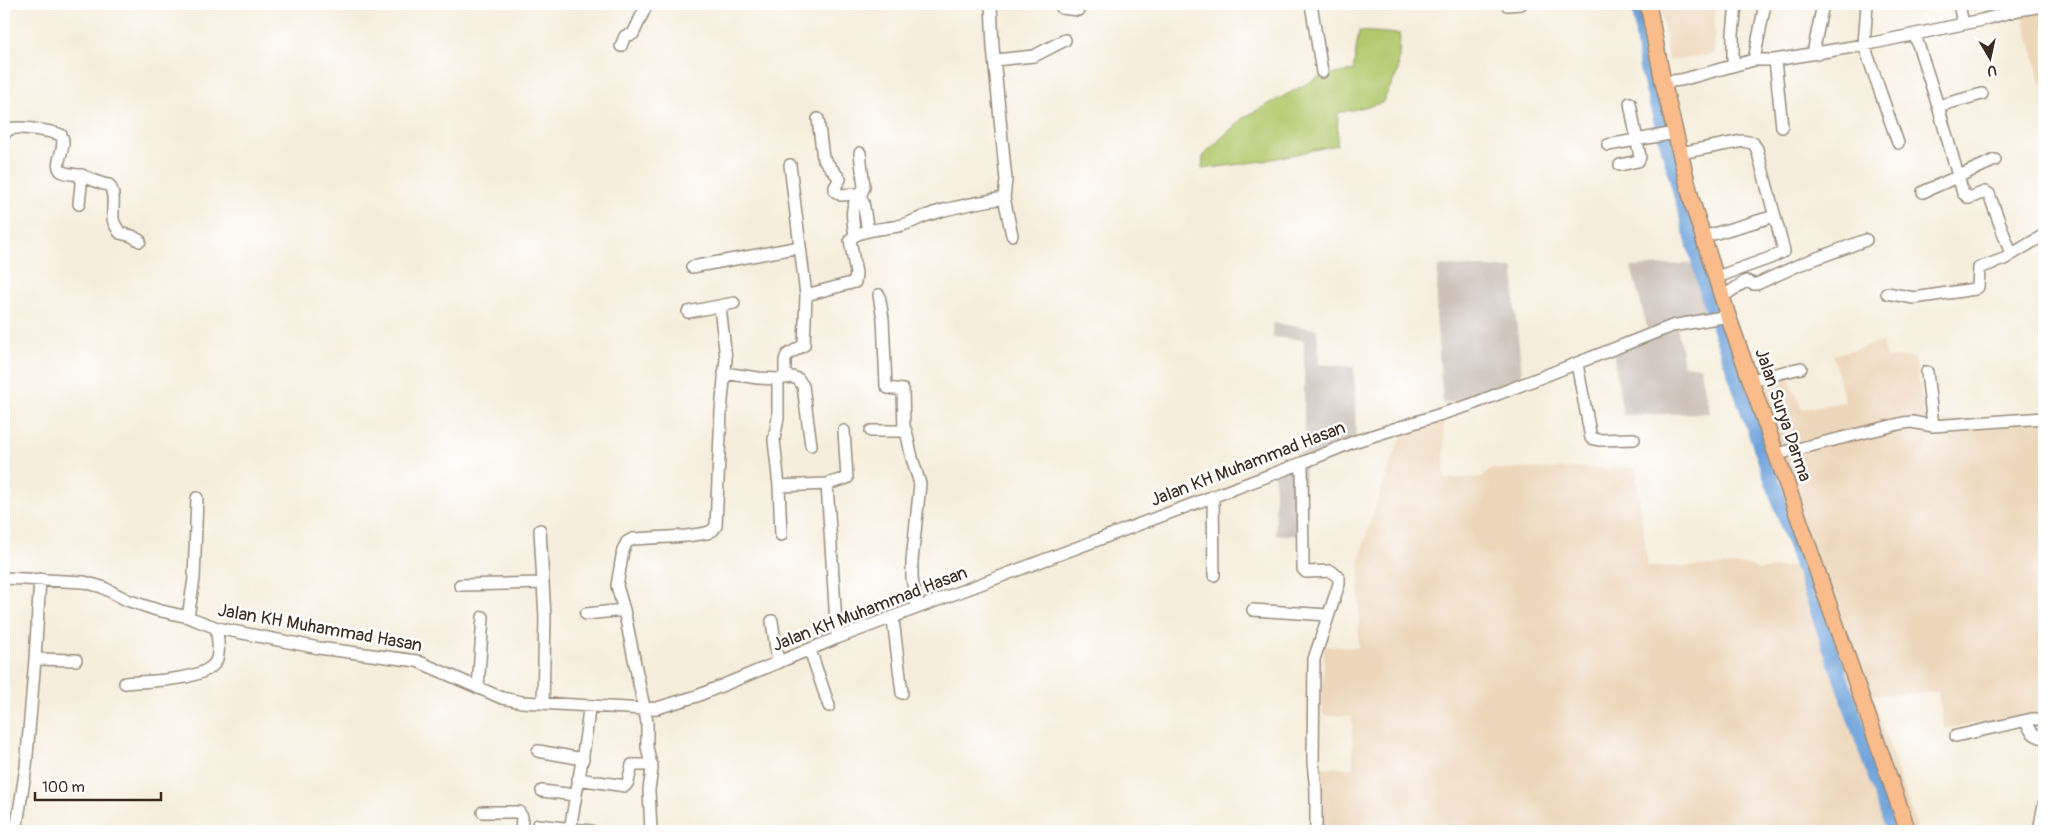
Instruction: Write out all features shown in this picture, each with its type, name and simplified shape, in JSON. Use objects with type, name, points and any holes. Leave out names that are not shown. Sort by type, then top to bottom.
[{"type":"main road","name":"Jalan Surya Darma","points":[[1648,4],[1663,82],[1670,134],[1680,154],[1717,277],[1725,317],[1777,454],[1908,831]]},
{"type":"street","points":[[621,46],[625,36],[633,34],[647,4]]},
{"type":"street","points":[[991,4],[1006,180],[1004,198],[1012,235]]},
{"type":"street","points":[[1062,8],[1078,10],[1082,4]]},
{"type":"street","points":[[1311,4],[1322,72]]},
{"type":"street","points":[[1507,5],[1521,4]]},
{"type":"street","points":[[1733,65],[1733,34],[1736,4]]},
{"type":"street","points":[[1754,60],[1765,4]]},
{"type":"street","points":[[1813,53],[1823,4]]},
{"type":"street","points":[[1867,4],[1864,45],[1898,144]]},
{"type":"street","points":[[1959,4],[1963,24]]},
{"type":"street","points":[[1663,82],[1681,80],[1754,60],[1775,60],[1915,35],[2042,5]]},
{"type":"street","points":[[1915,35],[1965,196],[1969,198],[1985,192],[1988,194],[2012,254]]},
{"type":"street","points":[[995,60],[1034,56],[1065,40]]},
{"type":"street","points":[[1775,60],[1782,126]]},
{"type":"street","points":[[1938,106],[1982,94]]},
{"type":"street","points":[[1620,166],[1640,160],[1643,138],[1630,104]]},
{"type":"street","points":[[818,119],[823,158],[840,179],[835,187],[835,192],[842,195],[859,195]]},
{"type":"street","points":[[4,135],[9,130],[17,129],[55,132],[61,135],[64,141],[60,170],[62,172],[82,175],[99,184],[111,187],[115,224],[120,233],[132,236],[140,242]]},
{"type":"street","points":[[1608,146],[1670,134]]},
{"type":"street","points":[[1680,154],[1743,141],[1753,143],[1757,149],[1784,247],[1782,253],[1717,277]]},
{"type":"street","points":[[855,235],[852,208],[864,187],[860,153]]},
{"type":"street","points":[[1923,192],[1995,160]]},
{"type":"street","points":[[781,534],[779,486],[774,440],[785,360],[787,355],[804,346],[806,295],[790,165]]},
{"type":"street","points":[[80,204],[82,175]]},
{"type":"street","points":[[859,195],[863,202],[868,231]]},
{"type":"street","points":[[806,295],[855,282],[856,273],[850,240],[855,235],[899,226],[930,214],[973,203],[1004,198]]},
{"type":"street","points":[[1704,237],[1775,216]]},
{"type":"street","points":[[1887,293],[1914,298],[1976,289],[1978,287],[1979,268],[2012,254],[2044,235]]},
{"type":"street","points":[[1722,296],[1746,281],[1757,284],[1801,264],[1866,240]]},
{"type":"street","points":[[692,267],[800,247]]},
{"type":"street","points":[[879,295],[886,386],[903,390],[904,430],[907,432],[912,458],[920,482],[912,561],[912,578],[917,608]]},
{"type":"street","points":[[688,312],[734,303]]},
{"type":"street","points":[[651,831],[649,790],[652,779],[652,765],[647,747],[647,722],[624,610],[617,586],[623,550],[627,542],[633,539],[686,536],[713,530],[716,526],[725,350],[720,306]]},
{"type":"street","name":"Jalan KH Muhammad Hasan","points":[[4,578],[84,582],[102,587],[127,600],[217,628],[320,648],[417,662],[502,698],[543,703],[644,710],[697,696],[837,638],[893,619],[917,608],[1353,442],[1470,405],[1577,364],[1631,340],[1672,326],[1725,317]]},
{"type":"street","points":[[1577,364],[1591,438],[1599,440],[1634,440]]},
{"type":"street","points":[[1750,380],[1801,368]]},
{"type":"street","points":[[1927,372],[1933,426]]},
{"type":"street","points":[[724,373],[782,378],[792,377],[798,379],[803,386],[811,445]]},
{"type":"street","points":[[1777,454],[1903,423],[1912,422],[1933,426],[2044,418]]},
{"type":"street","points":[[871,431],[904,430]]},
{"type":"street","points":[[779,486],[827,484],[847,478],[844,431]]},
{"type":"street","points":[[1302,463],[1303,569],[1306,572],[1332,571],[1339,578],[1339,584],[1314,660],[1313,762],[1316,792],[1316,831]]},
{"type":"street","points":[[827,484],[837,638]]},
{"type":"street","points":[[1214,496],[1214,575]]},
{"type":"street","points":[[188,618],[194,578],[197,498]]},
{"type":"street","points":[[540,530],[545,618],[543,703]]},
{"type":"street","points":[[16,831],[26,767],[36,659],[40,579]]},
{"type":"street","points":[[460,585],[542,583]]},
{"type":"street","points":[[586,614],[624,610]]},
{"type":"street","points":[[1254,610],[1328,615]]},
{"type":"street","points":[[478,688],[483,617]]},
{"type":"street","points":[[893,619],[902,693]]},
{"type":"street","points":[[772,621],[778,663]]},
{"type":"street","points":[[125,683],[184,677],[209,668],[218,658],[217,628]]},
{"type":"street","points":[[810,650],[829,706]]},
{"type":"street","points":[[36,659],[76,660]]},
{"type":"street","points":[[570,830],[574,794],[583,759],[589,706]]},
{"type":"street","points":[[1956,736],[2044,719]]},
{"type":"street","points":[[2026,721],[2030,731],[2036,736],[2044,738]]},
{"type":"street","points":[[538,751],[583,759]]},
{"type":"street","points":[[578,779],[625,786],[628,782],[632,765],[652,765]]},
{"type":"street","points":[[542,791],[574,794]]},
{"type":"street","points":[[2039,831],[2044,804]]},
{"type":"street","points":[[484,812],[519,812],[522,817],[521,831]]},
{"type":"street","points":[[538,825],[591,831]]},
{"type":"shaded area","points":[[1661,4],[1715,4],[1714,54],[1668,61]]},
{"type":"shaded area","points":[[2044,9],[2044,93],[2022,12]]},
{"type":"shaded area","points":[[1698,263],[1711,317],[1677,325],[1684,365],[1700,367],[1710,413],[1623,415],[1612,344],[1648,330],[1631,267]]},
{"type":"shaded area","points":[[1438,266],[1514,268],[1515,311],[1523,382],[1495,393],[1443,404],[1436,316]]},
{"type":"shaded area","points":[[1273,323],[1317,329],[1319,364],[1354,367],[1356,442],[1306,459],[1300,535],[1276,535],[1274,463],[1304,452],[1304,340],[1272,337]]},
{"type":"shaded area","points":[[1882,342],[1886,358],[1915,357],[1925,420],[2044,420],[2044,717],[1944,728],[1938,692],[1872,695],[1918,831],[1320,831],[1323,808],[1319,767],[1353,768],[1352,716],[1322,715],[1324,646],[1358,648],[1360,558],[1370,521],[1399,442],[1411,424],[1443,416],[1445,479],[1481,477],[1492,469],[1635,468],[1648,567],[1750,565],[1757,570],[1796,566],[1722,358],[1786,371],[1802,409],[1845,402],[1833,355]]},
{"type":"green space","points":[[1359,31],[1400,34],[1398,72],[1382,103],[1338,113],[1337,145],[1263,161],[1202,169],[1203,155],[1243,118],[1321,76],[1353,71]]},
{"type":"waterway","points":[[1639,4],[1646,65],[1708,296],[1894,831]]}]
